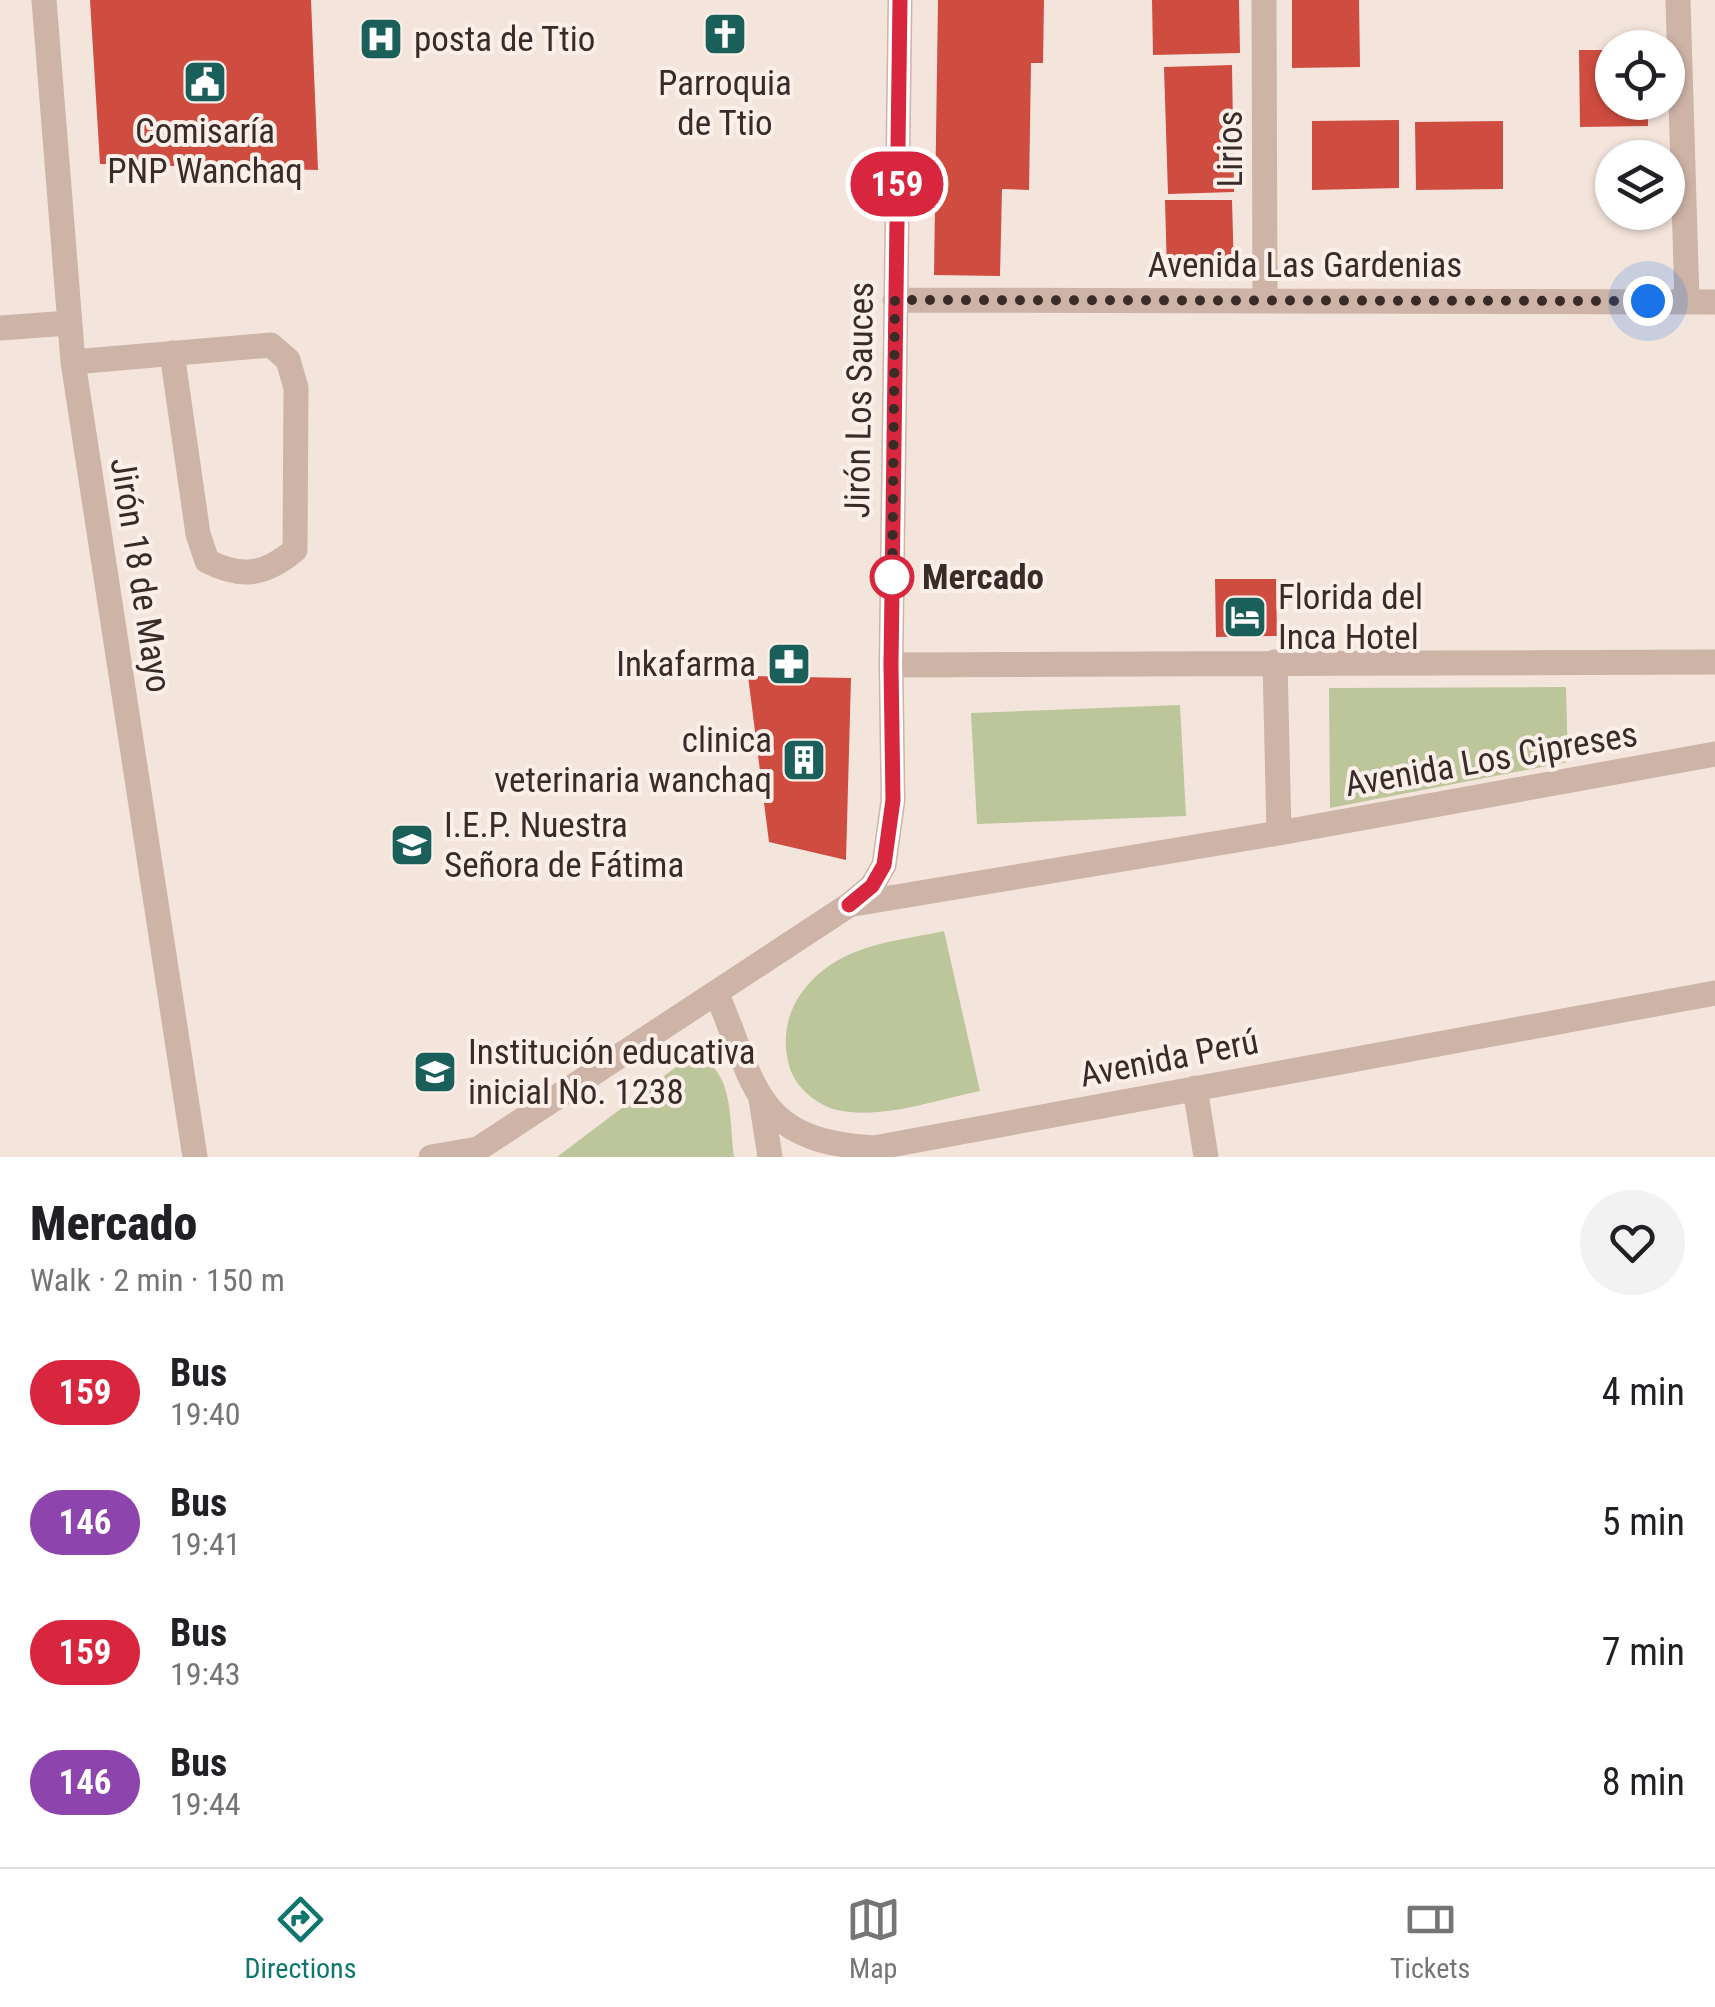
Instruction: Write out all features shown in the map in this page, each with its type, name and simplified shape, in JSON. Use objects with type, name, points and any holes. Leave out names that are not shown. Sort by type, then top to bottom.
[{"type":"street","name":"Jirón 18 de Mayo","points":[[44,0],[73,362],[195,1157]]},
{"type":"street","name":"Jirón Los Sauces","points":[[849,905],[872,886],[884,865],[893,800],[891,665],[900,0]]},
{"type":"street","name":"Lirios","points":[[1264,0],[1265,299]]},
{"type":"street","points":[[1678,0],[1687,301]]},
{"type":"street","name":"Avenida Las Gardenias","points":[[895,300],[1715,302]]},
{"type":"street","points":[[0,328],[69,323]]},
{"type":"street","points":[[73,362],[172,353],[271,345],[288,360],[296,388],[295,550],[274,568],[231,573],[207,561],[198,534],[172,353]]},
{"type":"street","points":[[1275,662],[1280,833]]},
{"type":"street","name":"Avenida Los Cipreses","points":[[891,665],[1715,662]]},
{"type":"street","name":"Avenida Los Cipreses","points":[[849,905],[1280,833],[1715,754]]},
{"type":"street","points":[[430,1157],[477,1153],[849,905]]},
{"type":"street","name":"Avenida Perú","points":[[717,994],[760,1099],[778,1118],[801,1136],[832,1146],[874,1148],[1715,993]]},
{"type":"street","points":[[1195,1088],[1206,1157]]},
{"type":"street","points":[[760,1099],[770,1157]]},
{"type":"green space","points":[[1566,687],[1568,762],[1330,808],[1329,688]]},
{"type":"green space","points":[[1180,705],[1186,816],[977,824],[971,713]]},
{"type":"green space","points":[[944,931],[980,1091],[872,1113],[837,1110],[814,1099],[792,1073],[786,1046],[791,1012],[799,996],[823,970],[855,952]]},
{"type":"green space","points":[[688,1058],[703,1061],[722,1080],[730,1110],[734,1157],[557,1157]]},
{"type":"building","name":"Comisaría PNP Wanchaq","points":[[90,0],[311,0],[318,170],[100,164]]},
{"type":"building","points":[[938,0],[1044,0],[1043,63],[1031,63],[1029,190],[1002,189],[1000,276],[934,275]]},
{"type":"building","points":[[1152,0],[1239,0],[1240,53],[1153,55]]},
{"type":"building","points":[[1292,0],[1359,0],[1360,67],[1292,68]]},
{"type":"building","points":[[1579,50],[1595,50],[1595,120],[1648,120],[1648,126],[1580,127]]},
{"type":"building","points":[[1232,65],[1234,192],[1168,194],[1164,67]]},
{"type":"building","points":[[1399,120],[1399,188],[1312,190],[1312,121]]},
{"type":"building","points":[[1503,121],[1503,189],[1416,190],[1415,122]]},
{"type":"building","points":[[1165,200],[1232,200],[1234,272],[1167,273]]},
{"type":"building","points":[[1215,579],[1276,579],[1277,636],[1216,637]]},
{"type":"building","name":"clinica veterinaria wanchaq","points":[[748,676],[851,678],[846,860],[769,842]]},
{"type":"bus line","name":"159","points":[[849,905],[872,886],[884,865],[893,800],[891,665],[900,0]]},
{"type":"place","name":"Parroquia de Ttio","points":[[725,34]]},
{"type":"place","name":"posta de Ttio","points":[[381,39]]},
{"type":"place","name":"Comisaría PNP Wanchaq","points":[[205,82]]},
{"type":"place","name":"Mercado","points":[[892,577]]},
{"type":"place","name":"Florida del Inca Hotel","points":[[1245,617]]},
{"type":"place","name":"Inkafarma","points":[[789,664]]},
{"type":"place","name":"clinica veterinaria wanchaq","points":[[804,760]]},
{"type":"place","name":"I.E.P. Nuestra Señora de Fátima","points":[[412,845]]},
{"type":"place","name":"Institución educativa inicial No. 1238","points":[[435,1072]]},
{"type":"route","points":[[892,577],[892,592],[895,300],[1648,301]]}]
